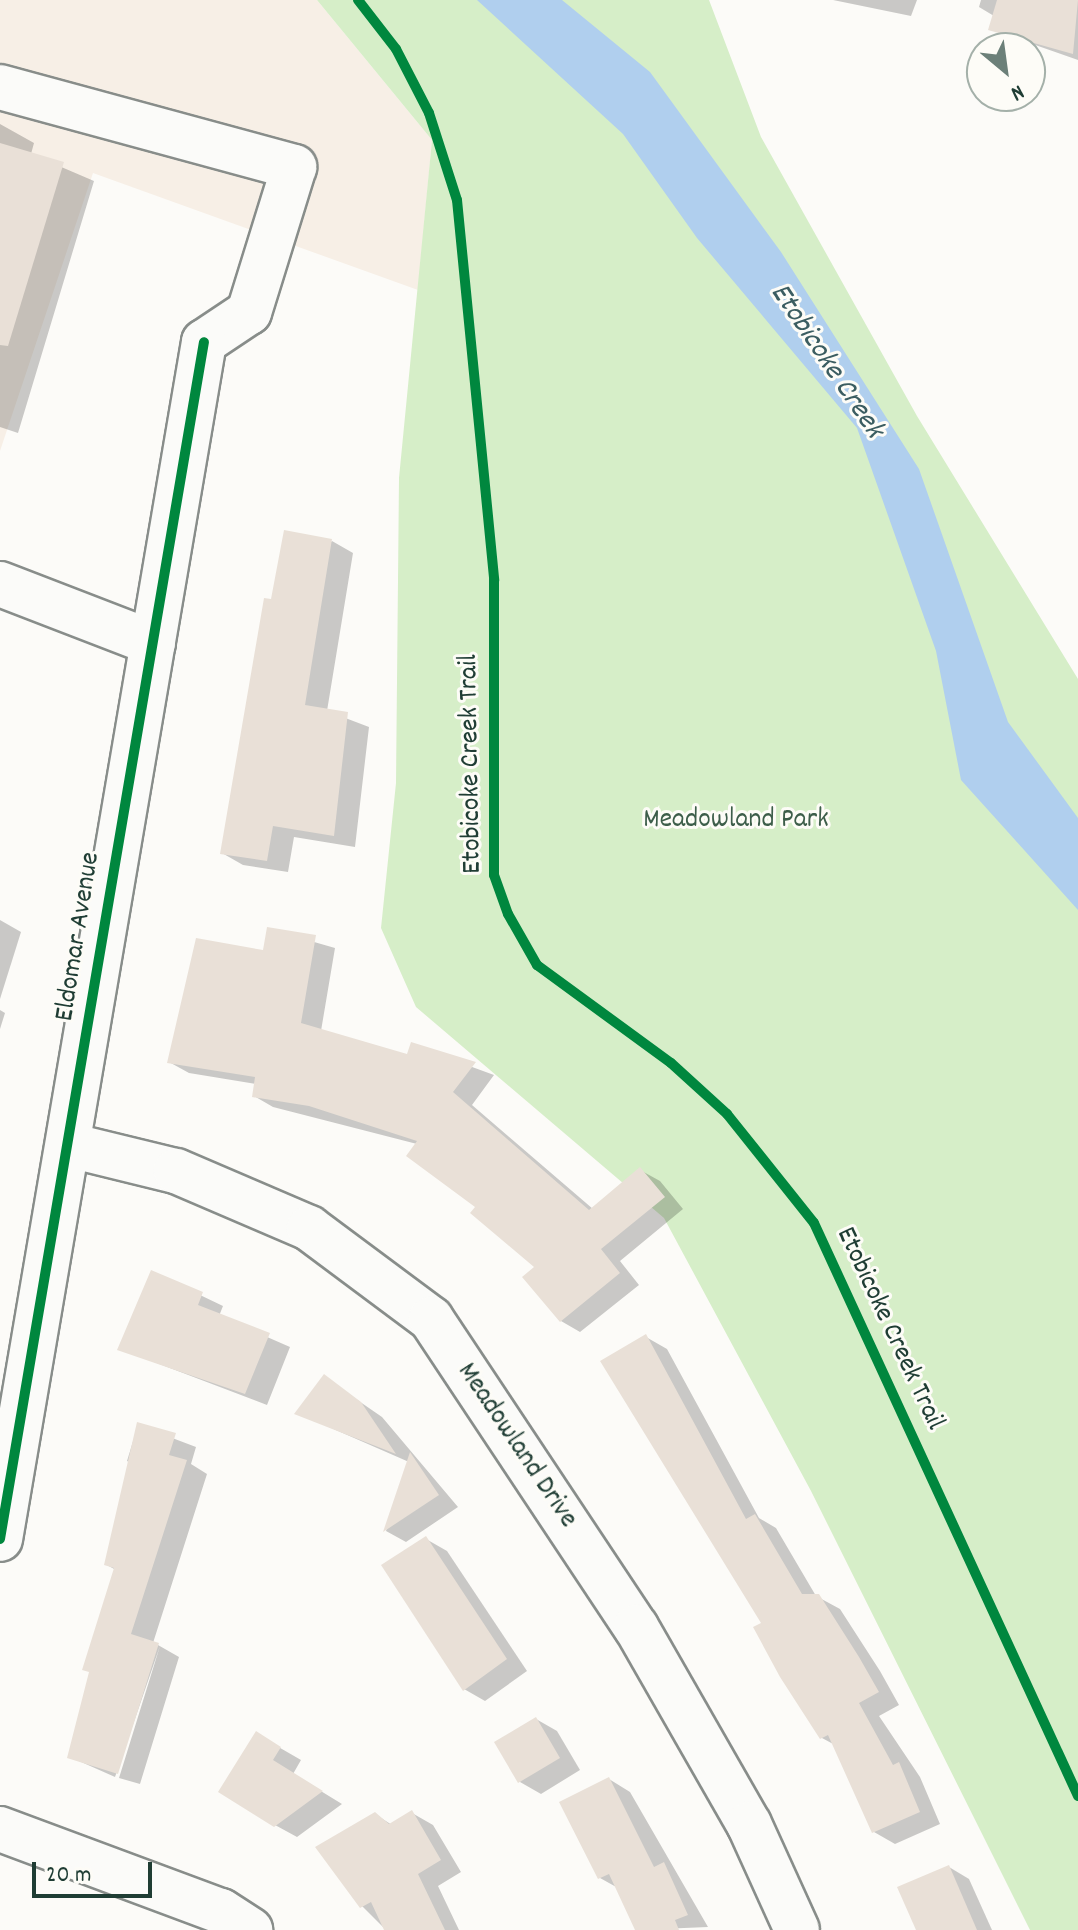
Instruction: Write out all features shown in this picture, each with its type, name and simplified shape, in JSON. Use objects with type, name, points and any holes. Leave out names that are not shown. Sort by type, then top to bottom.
[{"type":"street","name":"Eldomar Avenue","points":[[0,87],[294,167],[249,312],[204,342],[0,1539]]},
{"type":"street","points":[[0,584],[153,643]]},
{"type":"street","name":"Meadowland Drive","points":[[69,1145],[176,1171],[309,1228],[431,1319],[636,1627],[749,1824],[797,1930]]},
{"type":"street","points":[[0,1829],[221,1911],[250,1930]]},
{"type":"shaded area","points":[[0,0],[317,0],[432,140],[418,290],[93,173],[0,451]]},
{"type":"green space","name":"Meadowland Park","points":[[317,0],[709,0],[761,137],[917,416],[1078,679],[1078,1930],[1030,1930],[811,1491],[664,1218],[416,1007],[381,928],[396,783],[399,478],[432,140]]},
{"type":"water","name":"Etobicoke Creek","points":[[477,0],[562,0],[650,72],[781,252],[919,469],[1008,722],[1078,818],[1078,910],[961,780],[936,651],[857,428],[697,238],[623,134]]},
{"type":"building","points":[[997,0],[1078,0],[1073,54],[1046,46],[1046,32],[988,30]]},
{"type":"building","points":[[0,143],[64,162],[8,346],[0,345]]},
{"type":"building","points":[[284,530],[332,539],[305,705],[348,712],[334,836],[273,826],[267,861],[220,854],[264,598],[271,599]]},
{"type":"building","points":[[267,927],[316,935],[301,1023],[407,1054],[411,1042],[476,1062],[453,1092],[589,1210],[640,1167],[665,1197],[601,1249],[620,1273],[560,1322],[522,1277],[534,1267],[470,1213],[475,1207],[406,1156],[417,1141],[309,1106],[252,1097],[255,1077],[167,1063],[196,938],[263,950]]},
{"type":"building","points":[[151,1270],[203,1292],[198,1305],[270,1333],[245,1394],[117,1350]]},
{"type":"building","points":[[646,1334],[746,1519],[755,1514],[802,1594],[819,1594],[859,1657],[879,1692],[859,1703],[893,1765],[899,1762],[920,1812],[872,1833],[828,1735],[820,1739],[780,1677],[753,1627],[761,1623],[600,1361]]},
{"type":"building","points":[[324,1374],[361,1402],[396,1454],[294,1414]]},
{"type":"building","points":[[137,1422],[176,1433],[169,1455],[187,1460],[131,1634],[159,1643],[118,1774],[67,1758],[89,1672],[82,1670],[114,1568],[104,1565]]},
{"type":"building","points":[[410,1452],[439,1495],[383,1532]]},
{"type":"building","points":[[426,1536],[507,1659],[463,1691],[381,1565]]},
{"type":"building","points":[[536,1717],[560,1758],[518,1783],[494,1742]]},
{"type":"building","points":[[256,1731],[281,1747],[273,1760],[323,1791],[274,1827],[218,1792]]},
{"type":"building","points":[[609,1777],[654,1867],[664,1862],[688,1915],[675,1920],[679,1930],[635,1930],[609,1874],[598,1879],[559,1802]]},
{"type":"building","points":[[412,1810],[441,1860],[418,1874],[445,1930],[384,1930],[371,1902],[360,1908],[315,1847],[375,1812],[389,1824]]},
{"type":"building","points":[[949,1865],[977,1930],[916,1930],[897,1887]]},
{"type":"cycle path","name":"Etobicoke Creek Trail","points":[[358,0],[396,49],[429,113],[457,200],[494,580],[494,875],[508,914],[537,965],[671,1063],[727,1114],[814,1223],[1078,1796]]},
{"type":"cycle path","points":[[0,1539],[204,342]]}]
